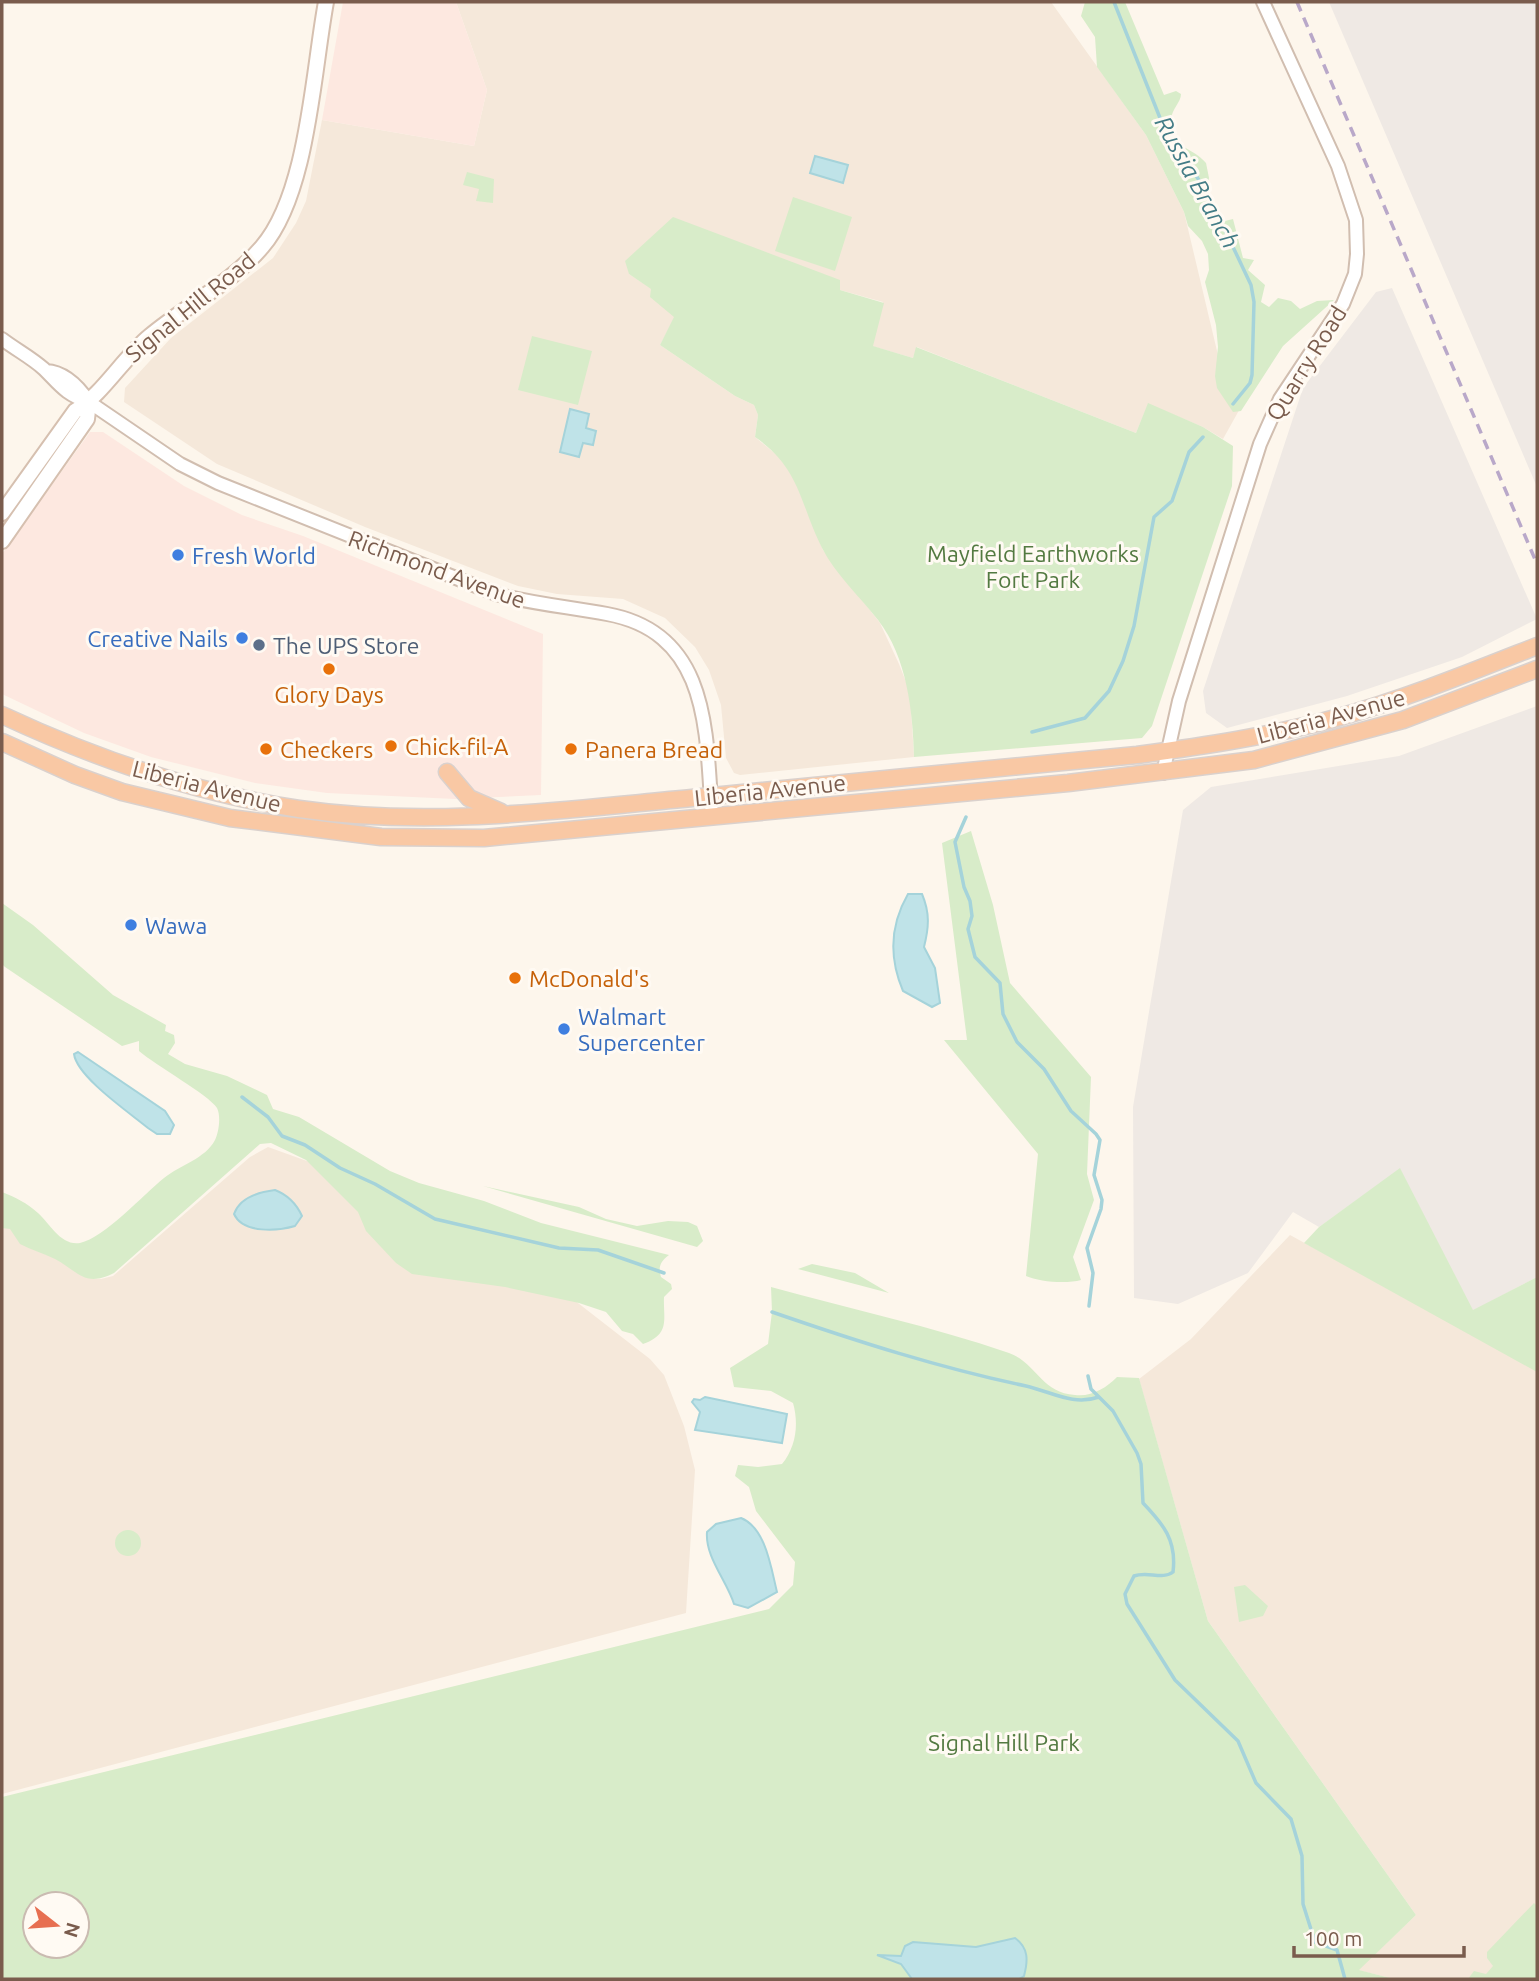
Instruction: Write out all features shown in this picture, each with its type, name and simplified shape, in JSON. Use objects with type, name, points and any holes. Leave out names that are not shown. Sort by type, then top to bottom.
[{"type":"highway","name":"Liberia Avenue","points":[[2,715],[102,758],[247,799],[364,815],[445,817],[514,814],[1167,751],[1231,742],[1336,718],[1452,679],[1537,646]]},
{"type":"highway","name":"Liberia Avenue","points":[[2,742],[75,775],[122,792],[230,818],[356,835],[484,838],[1163,773],[1255,760],[1347,737],[1457,701],[1537,668]]},
{"type":"highway","points":[[447,772],[475,802],[514,814]]},
{"type":"main road","name":"Signal Hill Road","points":[[2,513],[75,411],[89,402],[138,346],[248,262],[271,237],[296,180],[326,2]]},
{"type":"main road","name":"Signal Hill Road","points":[[2,541],[87,419],[89,402]]},
{"type":"main road","points":[[2,531],[12,514],[22,485]]},
{"type":"street","name":"Quarry Road","points":[[1163,773],[1179,701],[1260,444],[1280,399],[1343,304],[1355,274],[1356,220],[1342,178],[1263,2]]},
{"type":"street","name":"Richmond Avenue","points":[[2,339],[46,371],[58,372],[80,388],[89,402],[180,464],[284,512],[496,594],[533,604],[607,614],[651,631],[685,664],[699,694],[705,727],[712,817]]},
{"type":"shaded area","points":[[343,2],[456,2],[487,90],[474,146],[322,120]]},
{"type":"shaded area","points":[[456,2],[1051,2],[1146,135],[1184,212],[1222,372],[1242,405],[1223,439],[1203,427],[1148,404],[1136,433],[917,347],[913,358],[872,346],[883,302],[840,290],[629,274],[652,289],[651,297],[675,317],[660,345],[735,396],[754,405],[758,415],[755,437],[783,460],[794,478],[823,550],[880,623],[910,692],[914,757],[740,775],[734,773],[726,758],[721,705],[709,670],[695,647],[665,618],[623,599],[557,594],[518,586],[365,527],[217,464],[124,402],[125,388],[171,338],[273,258],[296,223],[306,201],[322,120],[474,146],[487,90]]},
{"type":"shaded area","points":[[1329,2],[1537,2],[1537,487]]},
{"type":"shaded area","points":[[1392,288],[1537,619],[1462,657],[1347,696],[1227,728],[1206,713],[1203,691],[1303,388],[1376,292]]},
{"type":"shaded area","points":[[90,432],[103,432],[184,486],[242,515],[303,536],[543,634],[541,795],[455,799],[327,793],[255,783],[151,757],[84,733],[2,694],[2,554]]},
{"type":"shaded area","points":[[1537,706],[1537,1277],[1473,1311],[1400,1169],[1319,1227],[1293,1212],[1248,1273],[1178,1304],[1134,1298],[1133,1107],[1183,810],[1211,787],[1399,756]]},
{"type":"shaded area","points":[[268,1147],[318,1165],[560,1289],[650,1359],[664,1375],[684,1426],[695,1470],[686,1613],[2,1794],[2,1201],[90,1278],[101,1279],[113,1276],[250,1157]]},
{"type":"shaded area","points":[[1290,1235],[1537,1370],[1537,1979],[1394,1979],[1358,1970],[1416,1915],[1208,1621],[1139,1379],[1191,1339]]},
{"type":"green space","points":[[1085,2],[1125,2],[1164,95],[1176,91],[1181,94],[1172,115],[1173,135],[1206,163],[1209,178],[1206,198],[1217,216],[1225,221],[1233,219],[1243,258],[1254,260],[1248,270],[1265,285],[1261,302],[1269,307],[1278,298],[1291,301],[1300,309],[1317,301],[1334,300],[1283,346],[1241,411],[1233,412],[1217,388],[1216,325],[1205,282],[1209,270],[1208,254],[1202,241],[1188,226],[1184,212],[1146,135],[1097,67],[1095,37],[1081,16]]},
{"type":"green space","points":[[467,172],[494,179],[493,203],[476,201],[479,189],[463,185]]},
{"type":"green space","points":[[793,197],[852,217],[835,271],[775,251]]},
{"type":"green space","name":"Mayfield Earthworks Fort Park","points":[[673,217],[840,280],[840,290],[884,303],[873,346],[913,358],[916,347],[1136,433],[1148,403],[1203,427],[1233,446],[1232,486],[1152,726],[1142,738],[914,757],[910,704],[896,651],[878,620],[841,577],[822,548],[797,487],[782,461],[755,437],[758,415],[754,405],[735,396],[660,345],[674,317],[650,297],[651,289],[629,274],[625,261]]},
{"type":"green space","points":[[532,336],[592,351],[578,405],[518,390]]},
{"type":"green space","points":[[971,831],[993,905],[1010,983],[1091,1077],[1087,1174],[1094,1200],[1073,1257],[1081,1280],[1053,1282],[1026,1276],[1038,1154],[944,1040],[967,1040],[942,843]]},
{"type":"green space","points":[[2,903],[33,925],[113,995],[166,1025],[165,1031],[174,1035],[175,1043],[168,1054],[185,1064],[227,1076],[267,1095],[273,1109],[299,1117],[390,1171],[419,1183],[484,1201],[541,1223],[669,1255],[660,1267],[661,1277],[671,1284],[672,1289],[664,1297],[662,1331],[643,1344],[633,1334],[622,1331],[606,1312],[579,1303],[505,1287],[412,1274],[396,1263],[366,1231],[358,1212],[306,1160],[271,1143],[260,1144],[114,1273],[95,1279],[88,1278],[55,1259],[20,1244],[10,1229],[2,1228],[2,1192],[34,1209],[62,1238],[80,1243],[100,1233],[170,1173],[211,1147],[219,1120],[217,1108],[212,1102],[139,1051],[139,1041],[122,1046],[2,964]]},
{"type":"green space","points":[[1400,1168],[1473,1310],[1537,1277],[1537,1372],[1304,1243],[1319,1227]]},
{"type":"green space","points":[[483,1186],[579,1207],[606,1219],[637,1226],[668,1221],[688,1222],[697,1226],[703,1241],[697,1247]]},
{"type":"green space","points":[[812,1264],[855,1273],[889,1293],[798,1269]]},
{"type":"green space","name":"Signal Hill Park","points":[[771,1287],[920,1326],[1009,1353],[1026,1363],[1054,1389],[1063,1393],[1087,1395],[1108,1385],[1117,1377],[1139,1378],[1208,1621],[1416,1915],[1359,1970],[1394,1979],[2,1979],[2,1797],[769,1609],[793,1585],[795,1562],[756,1511],[749,1487],[735,1476],[738,1465],[758,1467],[782,1464],[793,1443],[795,1411],[793,1403],[771,1391],[734,1387],[730,1368],[768,1344],[772,1312]]},
{"type":"green space","points":[[128,1530],[137,1534],[141,1543],[137,1552],[128,1556],[119,1552],[115,1543],[119,1534]]},
{"type":"green space","points":[[1245,1585],[1268,1606],[1263,1616],[1239,1622],[1234,1587]]},
{"type":"green space","points":[[1534,1903],[1537,1906],[1537,1979],[1468,1979],[1474,1971],[1486,1974],[1493,1966],[1487,1958],[1487,1952]]},
{"type":"water","points":[[815,156],[848,165],[843,183],[810,173]]},
{"type":"water","points":[[570,409],[589,414],[586,428],[596,431],[593,445],[583,443],[579,457],[560,452]]},
{"type":"water","points":[[908,894],[922,894],[926,907],[928,926],[924,947],[935,968],[940,1003],[932,1007],[903,991],[895,966],[895,930]]},
{"type":"water","points":[[78,1052],[165,1111],[174,1125],[170,1134],[157,1134],[105,1094],[77,1063],[74,1054]]},
{"type":"water","points":[[275,1190],[288,1197],[300,1211],[302,1216],[295,1226],[280,1229],[253,1228],[245,1225],[234,1214],[245,1199]]},
{"type":"water","points":[[705,1397],[787,1414],[782,1443],[695,1430],[700,1412],[692,1402]]},
{"type":"water","points":[[741,1518],[756,1530],[762,1539],[777,1592],[748,1608],[734,1604],[709,1551],[707,1541],[707,1532],[716,1524]]},
{"type":"water","points":[[1015,1938],[1023,1946],[1026,1955],[1024,1976],[1019,1979],[912,1979],[901,1964],[877,1955],[901,1956],[905,1946],[913,1942],[976,1947]]},
{"type":"waterway","name":"Russia Branch","points":[[1114,2],[1164,128],[1207,192],[1251,285],[1254,302],[1252,375],[1250,383],[1233,404]]},
{"type":"waterway","name":"Russia Branch","points":[[1032,732],[1085,718],[1109,691],[1123,661],[1134,626],[1154,517],[1172,501],[1189,452],[1203,437]]},
{"type":"waterway","name":"Russia Branch","points":[[966,817],[955,842],[964,887],[970,901],[972,916],[968,929],[975,957],[1000,983],[1003,1014],[1017,1042],[1044,1069],[1071,1111],[1100,1140],[1094,1175],[1102,1200],[1087,1248],[1093,1273],[1089,1306]]},
{"type":"waterway","points":[[242,1097],[268,1117],[282,1136],[305,1145],[340,1168],[375,1184],[435,1219],[559,1248],[598,1250],[664,1273]]},
{"type":"waterway","points":[[772,1312],[898,1353],[1062,1397],[1080,1400],[1099,1397]]},
{"type":"waterway","name":"Russia Branch","points":[[1088,1376],[1091,1389],[1113,1411],[1137,1453],[1141,1464],[1143,1503],[1167,1533],[1173,1551],[1173,1572],[1165,1575],[1134,1576],[1125,1594],[1127,1604],[1175,1680],[1238,1741],[1256,1783],[1291,1819],[1302,1856],[1303,1904],[1315,1942],[1337,1950],[1345,1979]]},
{"type":"railway","points":[[1297,2],[1537,564]]},
{"type":"place","name":"Fresh World","points":[[178,555]]},
{"type":"place","name":"Creative Nails","points":[[242,638]]},
{"type":"place","name":"The UPS Store","points":[[259,645]]},
{"type":"place","name":"Glory Days","points":[[329,669]]},
{"type":"place","name":"Chick-fil-A","points":[[391,746]]},
{"type":"place","name":"Checkers","points":[[266,749]]},
{"type":"place","name":"Panera Bread","points":[[571,749]]},
{"type":"place","name":"Wawa","points":[[131,925]]},
{"type":"place","name":"McDonald's","points":[[515,978]]},
{"type":"place","name":"Walmart Supercenter","points":[[564,1029]]}]
